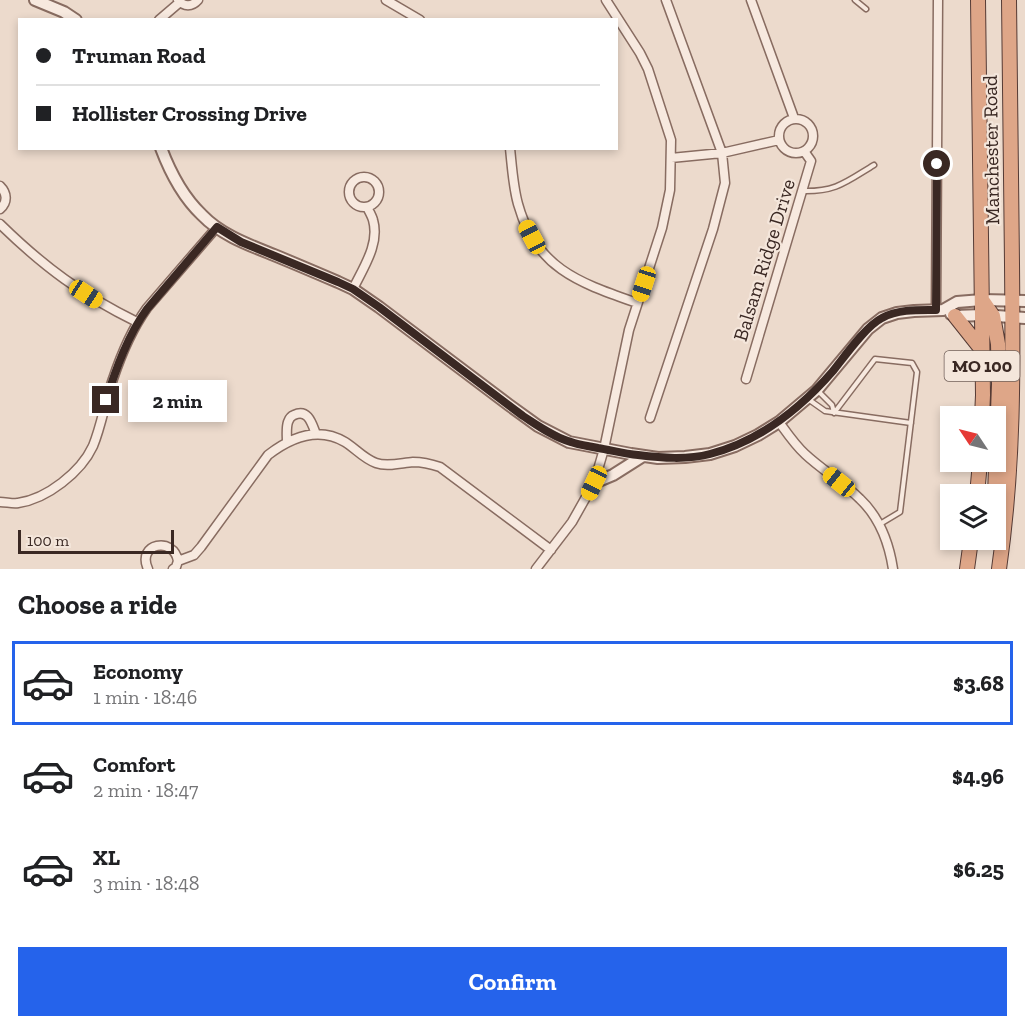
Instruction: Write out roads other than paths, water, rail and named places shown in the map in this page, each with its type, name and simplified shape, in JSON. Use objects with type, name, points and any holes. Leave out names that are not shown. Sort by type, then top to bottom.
[{"type":"highway","name":"Manchester Road","points":[[978,0],[982,300],[987,316]]},
{"type":"highway","name":"Manchester Road","points":[[1009,0],[1012,262],[1019,301],[1019,317]]},
{"type":"highway","points":[[1012,262],[1025,283]]},
{"type":"highway","points":[[945,312],[982,351]]},
{"type":"highway","points":[[987,316],[998,344],[995,484]]},
{"type":"highway","name":"MO 100","points":[[982,406],[982,351],[987,316]]},
{"type":"highway","name":"MO 100","points":[[997,569],[1005,531],[1010,475],[1013,368],[1019,317]]},
{"type":"highway","points":[[1013,368],[1025,346]]},
{"type":"highway","points":[[967,569],[970,550]]},
{"type":"highway","points":[[996,550],[997,569]]},
{"type":"street","points":[[35,0],[73,18]]},
{"type":"street","points":[[161,18],[179,1],[189,6],[198,0]]},
{"type":"street","points":[[386,0],[417,18]]},
{"type":"street","points":[[606,0],[618,18]]},
{"type":"street","points":[[650,418],[713,229],[725,183],[722,153],[666,0]]},
{"type":"street","points":[[751,0],[794,118]]},
{"type":"street","points":[[938,0],[945,312]]},
{"type":"street","points":[[536,569],[572,522],[594,483],[604,449],[627,339],[662,228],[670,190],[670,140],[648,69],[618,19]]},
{"type":"street","points":[[794,118],[806,122],[813,136],[812,142],[804,151],[794,153],[783,148],[779,140],[780,128],[794,118]]},
{"type":"street","points":[[671,158],[722,153],[779,140]]},
{"type":"street","points":[[162,150],[182,190],[202,216],[217,227],[241,242],[353,289],[538,426],[569,442],[604,449],[643,456],[685,458],[710,454],[735,446],[779,422],[817,390],[868,329],[882,318],[897,313],[914,310],[1019,317]]},
{"type":"street","points":[[510,150],[518,204],[526,226],[539,249],[553,264],[572,277],[589,286],[637,303]]},
{"type":"street","name":"Balsam Ridge Drive","points":[[746,379],[811,161],[804,151]]},
{"type":"street","points":[[0,186],[6,195],[6,201],[0,209]]},
{"type":"street","points":[[353,289],[374,241],[373,219],[367,207]]},
{"type":"street","points":[[0,224],[44,265],[71,285],[101,304],[137,322]]},
{"type":"street","points":[[0,502],[18,503],[49,492],[76,470],[93,444],[113,379],[137,322],[217,227]]},
{"type":"street","points":[[945,312],[957,302],[1019,301]]},
{"type":"street","points":[[287,442],[288,422],[296,414],[308,416],[316,434]]},
{"type":"street","points":[[779,422],[805,454],[860,499],[879,524],[888,546],[893,569]]},
{"type":"street","points":[[176,565],[194,555],[201,547],[268,455],[287,442],[301,436],[316,434],[336,437],[376,463],[414,462],[440,467],[551,550]]},
{"type":"street","points":[[594,483],[613,475],[643,456]]},
{"type":"street","points":[[148,569],[145,560],[147,554],[150,549],[161,545],[172,549],[177,555],[176,565]]},
{"type":"lane","points":[[855,0],[866,9]]},
{"type":"lane","points":[[801,191],[818,192],[838,187],[874,165]]},
{"type":"lane","points":[[834,413],[875,359],[912,363],[917,372],[900,512],[879,524]]},
{"type":"lane","points":[[817,390],[832,405],[834,413]]},
{"type":"lane","points":[[807,398],[825,411],[911,423]]}]
